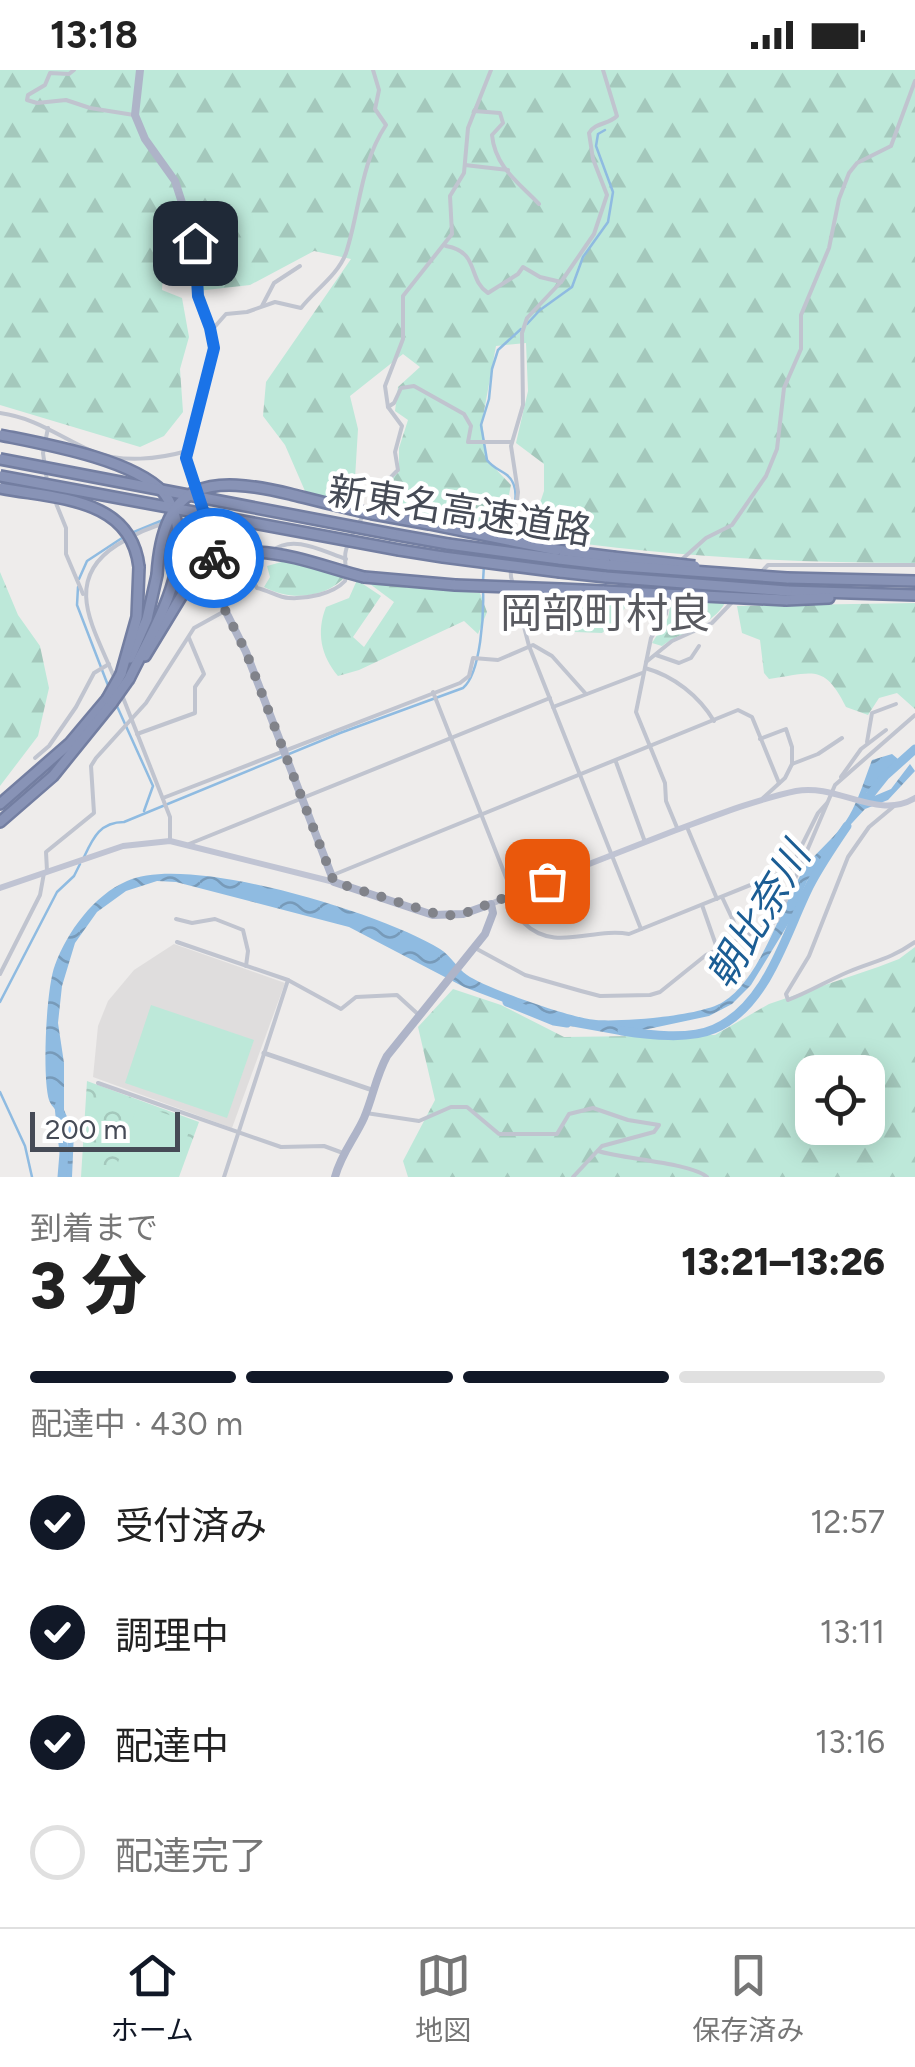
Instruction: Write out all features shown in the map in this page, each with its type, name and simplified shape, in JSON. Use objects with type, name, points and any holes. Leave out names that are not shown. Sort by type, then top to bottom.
[{"type":"highway","points":[[0,435],[84,456],[150,480],[168,499],[180,536],[178,561],[161,614],[125,676]]},
{"type":"highway","name":"新東名高速道路","points":[[0,459],[448,544],[787,578],[915,581]]},
{"type":"highway","name":"新東名高速道路","points":[[0,476],[443,557],[787,596],[911,595]]},
{"type":"highway","points":[[125,676],[142,634],[167,523],[187,498],[208,485],[240,484],[558,555]]},
{"type":"highway","points":[[0,488],[89,506],[110,515],[130,534],[139,567],[137,617],[125,676]]},
{"type":"highway","points":[[2,819],[53,776],[194,577],[210,561],[226,554],[251,551],[364,577],[456,585],[787,596]]},
{"type":"highway","points":[[0,804],[70,742],[109,701]]},
{"type":"main road","points":[[140,70],[134,114],[175,181],[195,243],[198,296],[211,331],[212,362],[187,452],[188,467],[205,516],[225,610],[246,652],[334,879]]},
{"type":"main road","points":[[0,888],[131,844],[170,841],[334,879],[433,915],[463,914],[682,828],[796,792],[836,790],[888,807],[915,798]]},
{"type":"main road","points":[[335,1177],[387,1056],[473,950],[490,925],[492,904]]},
{"type":"street","points":[[74,70],[70,74],[50,73],[45,86],[28,95],[27,100],[66,100],[134,114]]},
{"type":"street","points":[[211,331],[226,314],[276,302],[301,308],[330,278],[345,255],[372,150],[386,125],[374,109],[379,90],[372,70]]},
{"type":"street","points":[[220,592],[254,581],[257,588],[286,598],[310,596],[338,588],[345,581],[346,548],[375,502],[381,484],[398,470],[396,452],[402,426],[388,407],[384,386],[403,339],[403,296],[452,234],[450,196],[465,165],[474,111],[491,70]]},
{"type":"street","points":[[603,70],[616,116],[589,133],[593,159],[608,195],[601,222],[561,282],[527,318],[522,333],[523,405],[512,442],[518,492],[510,558],[529,646],[641,929]]},
{"type":"street","points":[[739,933],[668,808],[665,783],[636,712],[651,638],[666,614],[673,568],[706,538],[732,526],[766,476],[777,450],[784,388],[801,349],[801,316],[829,248],[839,198],[857,162],[892,146],[915,81]]},
{"type":"street","points":[[474,111],[500,114],[503,123],[492,135],[495,154],[516,184],[539,204]]},
{"type":"street","points":[[465,165],[508,170]]},
{"type":"street","points":[[444,246],[462,252],[480,286],[488,293],[518,274],[523,266],[540,278],[561,282]]},
{"type":"street","points":[[262,306],[274,283],[300,266]]},
{"type":"street","points":[[388,407],[394,404],[401,388],[414,386],[464,414],[470,426],[468,442],[512,442]]},
{"type":"street","points":[[0,413],[20,416],[101,454],[154,459],[187,452]]},
{"type":"street","points":[[48,428],[43,452],[46,481],[66,528],[66,554],[163,798],[170,841]]},
{"type":"street","points":[[84,597],[90,570],[112,548],[148,528],[205,516]]},
{"type":"street","points":[[214,562],[258,558],[287,542],[346,559]]},
{"type":"street","points":[[553,707],[645,668],[672,642],[723,614],[768,565],[915,565]]},
{"type":"street","points":[[0,974],[40,895],[46,852],[94,813],[93,762],[161,683],[196,626],[225,610]]},
{"type":"street","points":[[137,734],[194,713],[194,687],[204,674],[189,638]]},
{"type":"street","points":[[163,798],[465,680],[472,671],[473,658],[498,660],[529,646],[542,648],[586,694]]},
{"type":"street","points":[[656,655],[679,663],[692,658],[699,646]]},
{"type":"street","points":[[36,758],[76,707],[94,673],[110,664]]},
{"type":"street","points":[[645,668],[692,691],[714,721]]},
{"type":"street","points":[[433,692],[528,928],[556,940],[610,930],[629,934],[793,867],[818,813],[871,734],[872,713],[896,704]]},
{"type":"street","points":[[188,846],[192,841],[550,698]]},
{"type":"street","points":[[334,879],[744,710],[752,717],[779,783]]},
{"type":"street","points":[[836,790],[915,716]]},
{"type":"street","points":[[760,739],[786,729],[792,747],[792,764],[760,802]]},
{"type":"street","points":[[862,750],[886,730]]},
{"type":"street","points":[[792,764],[818,754],[842,738]]},
{"type":"street","points":[[616,762],[646,842]]},
{"type":"street","points":[[473,950],[525,975],[600,996],[656,994],[718,949],[781,916],[827,803]]},
{"type":"street","points":[[888,807],[848,856],[808,956],[786,994],[788,1000],[846,972],[892,958],[915,942]]},
{"type":"street","points":[[755,884],[767,912]]},
{"type":"street","points":[[702,905],[718,949]]},
{"type":"street","points":[[176,919],[192,923],[215,919],[243,930],[248,952],[246,966]]},
{"type":"street","points":[[177,942],[288,980],[341,1008],[356,997],[396,995],[420,1016]]},
{"type":"street","points":[[224,1177],[288,980]]},
{"type":"street","points":[[264,1053],[372,1090]]},
{"type":"street","points":[[98,1083],[280,1146],[324,1146],[343,1153]]},
{"type":"street","points":[[366,1112],[419,1121],[451,1107],[467,1107],[499,1134],[516,1135],[556,1134],[569,1114],[593,1108],[659,1125],[654,1132],[602,1146],[573,1177]]},
{"type":"street","points":[[598,1151],[653,1164],[693,1168],[706,1177]]},
{"type":"shaded area","points":[[174,944],[285,983],[232,1128],[93,1077],[98,1026],[108,1001],[134,970]]},
{"type":"green space","points":[[0,70],[915,70],[915,563],[722,557],[529,536],[544,491],[544,464],[516,443],[528,391],[526,343],[496,346],[482,422],[487,460],[511,485],[502,527],[376,506],[382,486],[399,472],[399,448],[408,420],[395,411],[398,387],[420,367],[403,354],[350,396],[358,429],[354,495],[330,499],[305,491],[285,445],[263,416],[266,382],[351,259],[314,251],[250,285],[197,291],[185,224],[166,226],[162,290],[182,298],[189,337],[180,369],[183,412],[164,436],[140,447],[0,405]]},
{"type":"green space","points":[[285,561],[346,576],[328,589],[307,595],[285,594],[264,587],[270,577],[267,566]]},
{"type":"green space","points":[[0,572],[18,615],[40,646],[49,688],[38,736],[0,786]]},
{"type":"green space","points":[[357,580],[381,596],[353,637],[364,647],[394,602],[366,581],[480,593],[487,612],[478,634],[464,621],[338,676],[322,643],[321,626],[326,607],[349,598]]},
{"type":"green space","points":[[524,593],[632,597],[617,620],[602,633],[575,632],[536,623],[531,619]]},
{"type":"green space","points":[[671,601],[725,603],[696,628],[662,646],[652,643],[668,618]]},
{"type":"green space","points":[[915,603],[915,709],[897,693],[879,698],[868,715],[846,707],[831,683],[816,674],[769,679],[764,673],[760,640],[742,633],[737,606]]},
{"type":"green space","points":[[915,947],[915,1177],[408,1177],[403,1161],[435,1100],[418,1027],[453,989],[501,1005],[564,1037],[715,1035],[769,1004],[899,959]]},
{"type":"green space","points":[[151,1005],[254,1040],[227,1118],[125,1083]]},
{"type":"green space","points":[[87,1081],[199,1122],[179,1177],[81,1177]]},
{"type":"green space","points":[[138,1104],[192,1123],[173,1177],[113,1177]]},
{"type":"water","points":[[892,754],[898,759],[866,793],[872,797],[891,789],[910,764],[915,771],[888,800],[865,809],[841,835],[807,881],[790,921],[751,985],[732,1004],[709,1016],[620,1035],[564,1025],[464,987],[349,927],[176,882],[157,881],[126,891],[97,912],[75,943],[62,986],[58,1023],[64,1063],[64,1110],[74,1132],[72,1177],[62,1177],[67,1132],[63,1118],[49,1100],[45,1053],[52,976],[74,928],[115,887],[156,874],[194,875],[286,891],[413,935],[440,949],[477,981],[550,1009],[596,1020],[680,1014],[712,1007],[737,991],[759,959],[805,868],[849,816],[872,760]]},
{"type":"waterway","points":[[527,324],[572,287],[583,257],[608,222],[613,192],[596,146],[598,134],[605,130]]},
{"type":"waterway","points":[[502,537],[512,514],[515,488],[507,475],[487,460],[481,425],[498,350],[521,329]]},
{"type":"waterway","points":[[129,534],[168,518]]},
{"type":"waterway","points":[[79,579],[87,561],[122,538]]},
{"type":"waterway","points":[[483,581],[484,565]]},
{"type":"waterway","points":[[78,587],[77,605],[109,688]]},
{"type":"waterway","points":[[84,857],[94,838],[109,825],[463,688],[478,656],[483,589]]},
{"type":"waterway","points":[[116,704],[153,786],[144,811]]},
{"type":"waterway","name":"朝比奈川","points":[[865,801],[915,749]]},
{"type":"waterway","name":"朝比奈川","points":[[622,1031],[693,1035],[733,1018],[762,986],[810,885],[847,826]]},
{"type":"waterway","points":[[0,1002],[57,892],[80,864]]},
{"type":"waterway","name":"朝比奈川","points":[[507,1002],[567,1023]]},
{"type":"waterway","points":[[0,1092],[25,1146],[32,1177]]},
{"type":"waterway","name":"朝比奈川","points":[[59,1106],[64,1153],[62,1177]]},
{"type":"way so far","points":[[214,558],[225,610],[246,652],[334,882],[443,916],[463,914],[547,881]]},
{"type":"district","name":"岡部町村良","points":[[605,613]]},
{"type":"route","points":[[195,243],[198,296],[214,348],[186,458],[214,558]]}]
